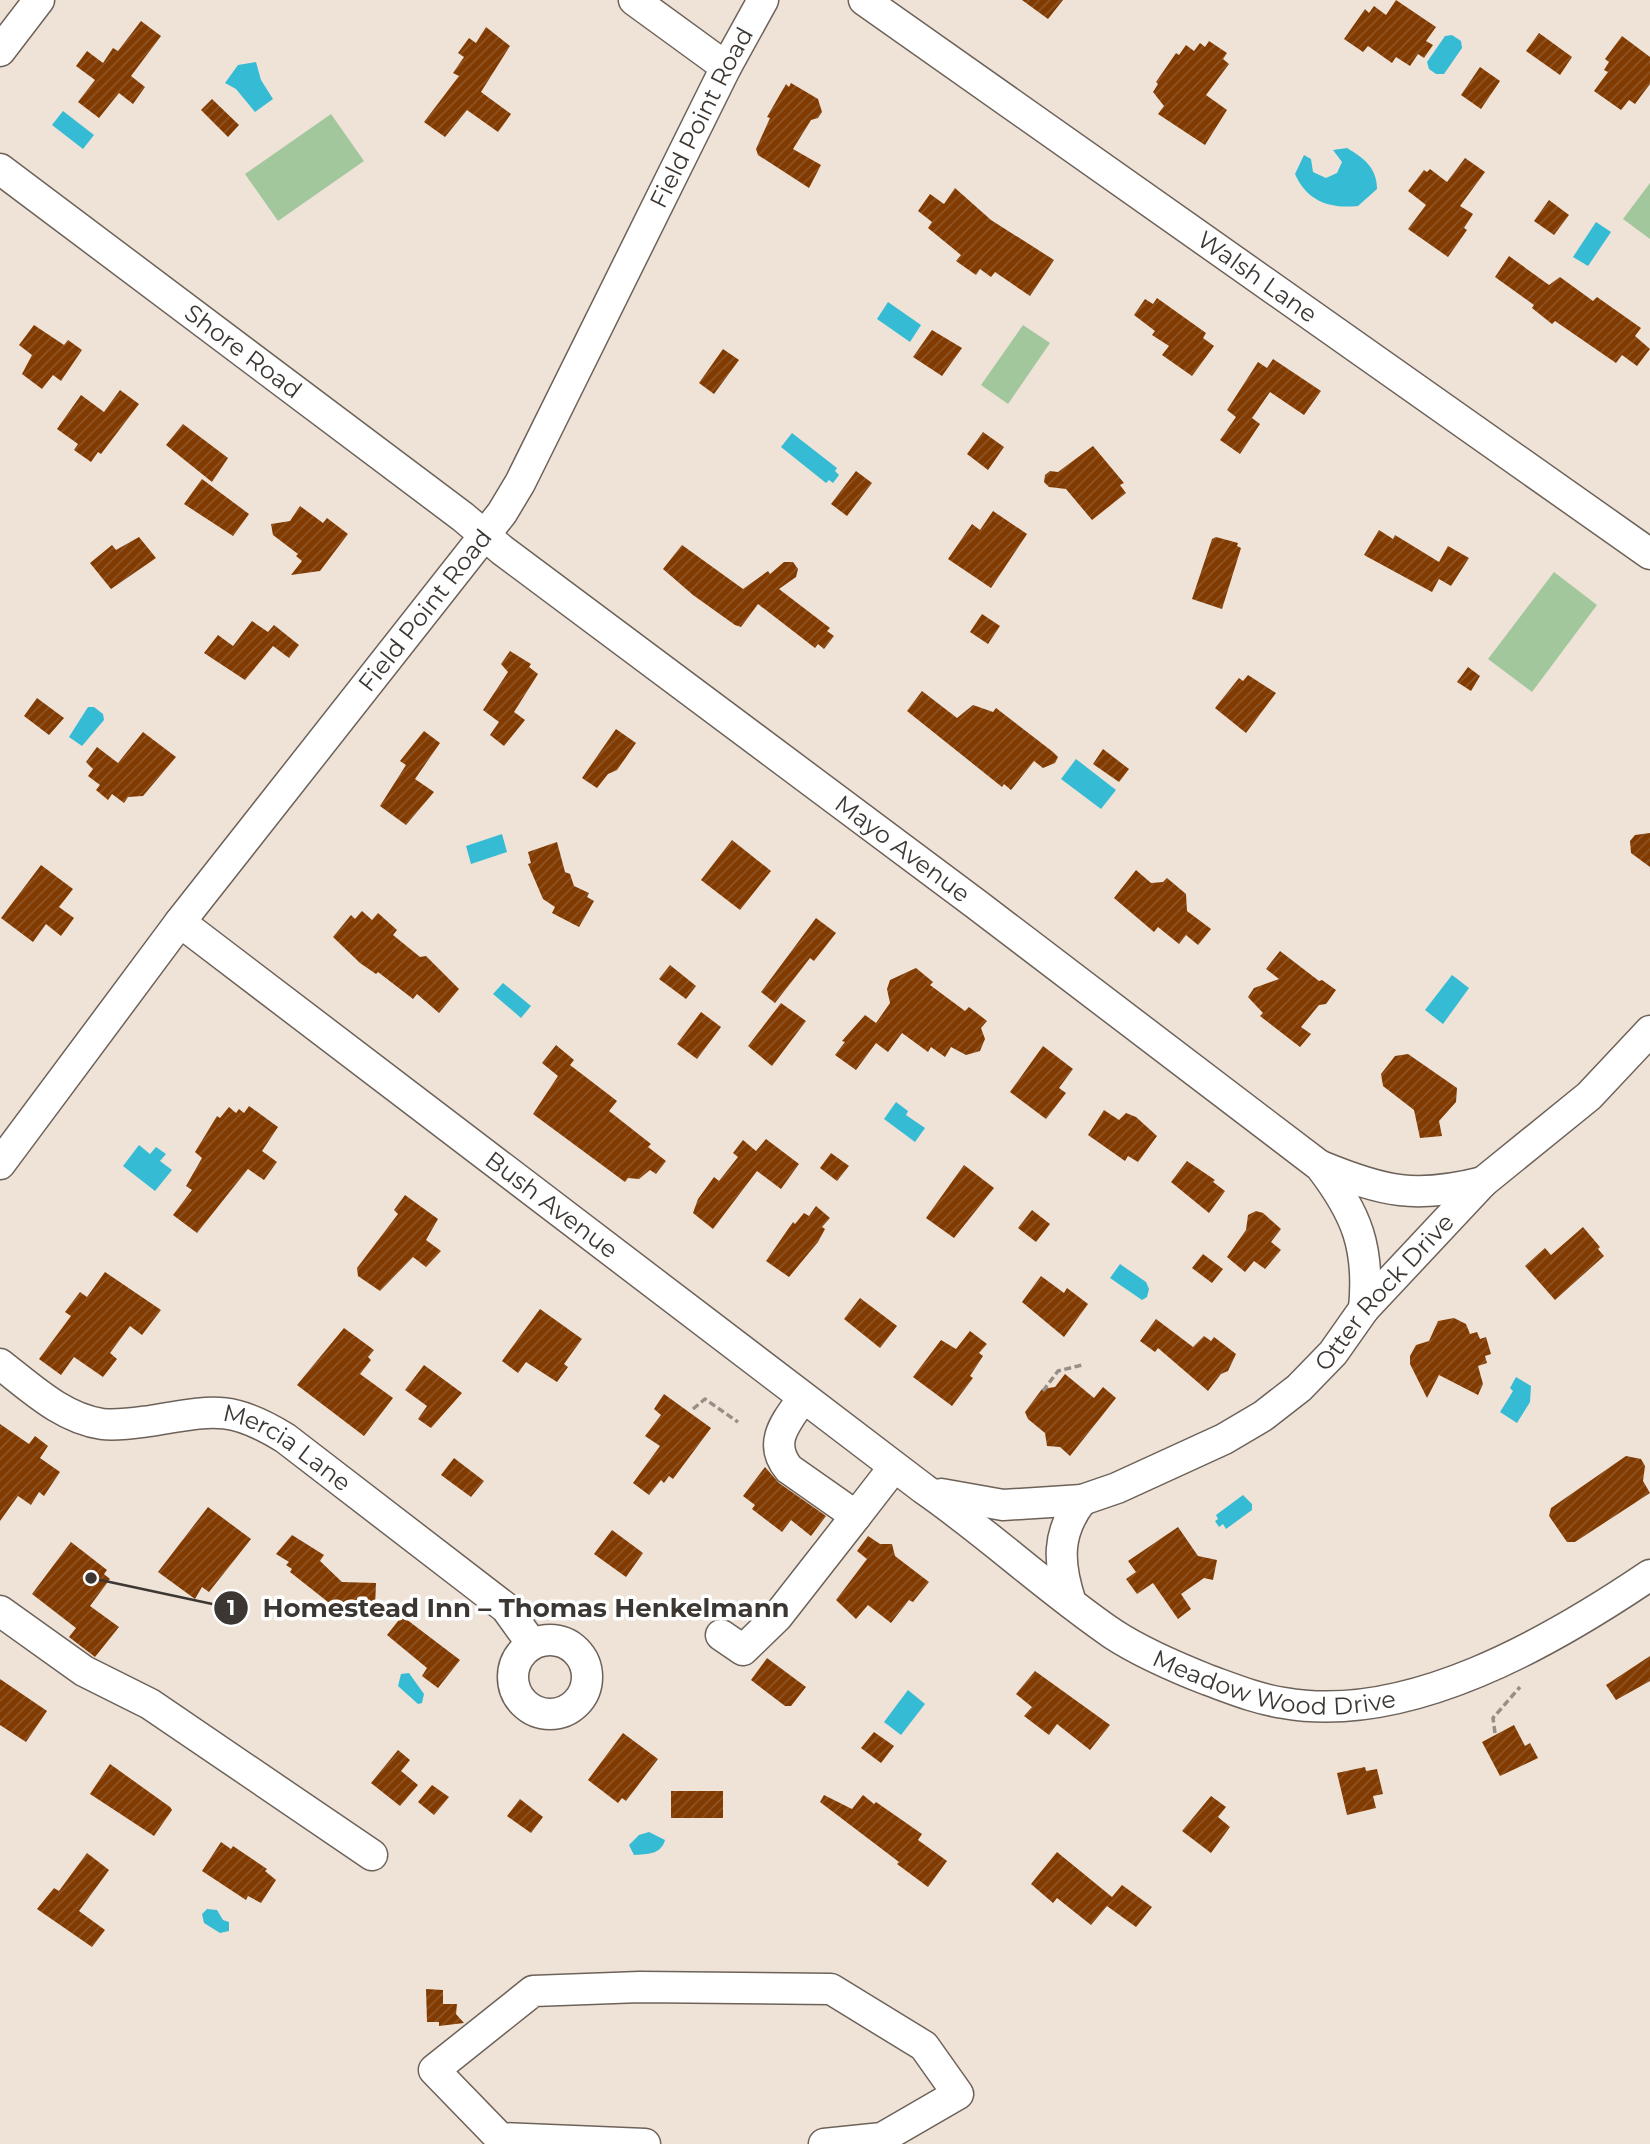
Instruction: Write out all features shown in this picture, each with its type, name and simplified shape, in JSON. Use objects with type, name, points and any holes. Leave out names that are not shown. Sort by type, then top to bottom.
[{"type":"street","points":[[0,51],[39,0]]},
{"type":"street","points":[[634,0],[726,67]]},
{"type":"street","name":"Field Point Road","points":[[0,1164],[180,922],[485,535],[520,483],[726,67],[763,0]]},
{"type":"street","name":"Walsh Lane","points":[[864,0],[1650,554]]},
{"type":"street","name":"Shore Road","points":[[0,169],[159,286],[485,535]]},
{"type":"street","name":"Mayo Avenue","points":[[485,535],[1320,1166],[1336,1186],[1360,1233],[1367,1268],[1364,1309]]},
{"type":"street","name":"Bush Avenue","points":[[180,922],[924,1489]]},
{"type":"street","name":"Otter Rock Drive","points":[[924,1489],[1003,1505],[1082,1500],[1117,1488],[1224,1439],[1263,1416],[1299,1388],[1333,1353],[1364,1309],[1483,1182],[1589,1096],[1650,1031]]},
{"type":"street","name":"Mayo Avenue","points":[[1320,1166],[1375,1188],[1402,1192],[1452,1190],[1483,1182]]},
{"type":"street","name":"Mercia Lane","points":[[0,1364],[52,1404],[76,1417],[103,1424],[134,1423],[201,1412],[226,1412],[253,1419],[285,1438],[506,1608],[532,1644]]},
{"type":"street","points":[[803,1398],[781,1432],[777,1446],[781,1460],[789,1469],[856,1516]]},
{"type":"street","points":[[721,1635],[743,1650],[777,1617],[894,1467]]},
{"type":"street","name":"Meadow Wood Drive","points":[[924,1489],[975,1525],[1115,1635],[1153,1657],[1195,1675],[1245,1694],[1276,1702],[1330,1706],[1365,1704],[1476,1673],[1512,1658],[1650,1575]]},
{"type":"street","points":[[1071,1603],[1061,1573],[1062,1538],[1066,1524],[1082,1500]]},
{"type":"street","points":[[0,1611],[85,1671],[150,1703],[372,1855]]},
{"type":"street","points":[[645,2144],[500,2138],[434,2070],[533,1991],[640,1987],[831,1989],[924,2046],[958,2094],[882,2138],[824,2144]]},
{"type":"path","points":[[1043,1391],[1058,1371],[1082,1364]]},
{"type":"path","points":[[694,1409],[705,1399],[738,1422]]},
{"type":"path","points":[[1496,1733],[1493,1718],[1520,1687]]},
{"type":"green space","points":[[331,114],[364,161],[278,221],[245,174]]},
{"type":"green space","points":[[1650,183],[1650,239],[1623,219]]},
{"type":"green space","points":[[1023,325],[1050,343],[1008,404],[981,385]]},
{"type":"green space","points":[[1554,572],[1597,605],[1532,692],[1488,659]]},
{"type":"water","points":[[1452,35],[1461,41],[1462,48],[1444,74],[1436,74],[1429,69],[1427,62],[1445,36]]},
{"type":"water","points":[[256,62],[261,80],[273,99],[255,112],[236,89],[225,83],[238,65]]},
{"type":"water","points":[[63,111],[94,135],[83,149],[52,125]]},
{"type":"water","points":[[1347,148],[1372,169],[1377,189],[1358,206],[1328,204],[1313,197],[1295,174],[1304,155],[1311,159],[1313,172],[1326,178],[1337,173],[1342,162],[1333,150]]},
{"type":"water","points":[[1596,222],[1611,232],[1588,266],[1573,257]]},
{"type":"water","points":[[888,302],[921,325],[910,342],[877,319]]},
{"type":"water","points":[[792,433],[837,468],[835,471],[839,475],[833,483],[829,480],[826,483],[781,447]]},
{"type":"water","points":[[88,707],[94,707],[103,714],[104,720],[82,746],[69,737]]},
{"type":"water","points":[[1076,759],[1116,790],[1101,809],[1061,779]]},
{"type":"water","points":[[502,834],[507,852],[471,864],[466,846]]},
{"type":"water","points":[[1452,975],[1469,988],[1443,1024],[1425,1010]]},
{"type":"water","points":[[503,983],[531,1006],[521,1018],[493,994]]},
{"type":"water","points":[[896,1102],[908,1111],[906,1115],[925,1128],[915,1142],[884,1119]]},
{"type":"water","points":[[139,1145],[150,1154],[156,1147],[166,1154],[160,1161],[172,1170],[155,1191],[123,1166]]},
{"type":"water","points":[[1120,1264],[1146,1282],[1149,1289],[1147,1297],[1142,1300],[1110,1278]]},
{"type":"water","points":[[1516,1377],[1531,1386],[1530,1402],[1517,1423],[1500,1412],[1513,1391],[1510,1388]]},
{"type":"water","points":[[1243,1495],[1252,1504],[1252,1510],[1226,1529],[1223,1524],[1219,1527],[1215,1521],[1218,1519],[1216,1515]]},
{"type":"water","points":[[409,1673],[424,1694],[422,1703],[418,1704],[398,1686],[401,1674]]},
{"type":"water","points":[[908,1690],[925,1704],[901,1735],[884,1722]]},
{"type":"water","points":[[649,1832],[665,1840],[663,1845],[653,1853],[634,1855],[629,1845],[639,1835]]},
{"type":"water","points":[[207,1909],[217,1910],[223,1920],[229,1922],[229,1931],[220,1933],[204,1923],[202,1914]]},
{"type":"building","points":[[1022,0],[1063,0],[1048,19]]},
{"type":"building","points":[[1396,0],[1436,27],[1426,41],[1433,45],[1424,58],[1418,54],[1410,66],[1396,57],[1392,63],[1368,46],[1363,52],[1344,39],[1365,9],[1369,13],[1374,6],[1386,15]]},
{"type":"building","points":[[141,21],[161,36],[131,76],[145,87],[133,104],[119,93],[99,118],[78,102],[95,80],[76,66],[87,51],[103,63],[113,48],[118,51]]},
{"type":"building","points":[[486,27],[510,46],[481,92],[511,114],[498,132],[467,110],[445,137],[424,122],[459,76],[453,73],[464,57],[458,53],[469,38],[476,43]]},
{"type":"building","points":[[1539,33],[1572,57],[1560,75],[1526,51]]},
{"type":"building","points":[[1622,36],[1650,57],[1650,84],[1635,104],[1629,100],[1621,110],[1594,91],[1608,72],[1604,70],[1609,62],[1605,59]]},
{"type":"building","points":[[1209,41],[1227,53],[1223,59],[1229,64],[1206,95],[1227,110],[1205,145],[1158,114],[1164,106],[1153,92],[1158,84],[1156,82],[1176,53],[1179,55],[1186,45],[1194,51],[1200,43],[1205,47]]},
{"type":"building","points":[[1480,67],[1500,81],[1481,109],[1461,95]]},
{"type":"building","points":[[791,83],[818,99],[822,112],[818,118],[811,120],[793,149],[821,165],[809,188],[758,155],[756,149],[770,118],[767,117],[786,84],[789,87]]},
{"type":"building","points":[[212,99],[239,125],[228,137],[201,110]]},
{"type":"building","points":[[1465,158],[1485,172],[1460,206],[1473,214],[1464,228],[1467,230],[1448,257],[1408,229],[1426,205],[1408,191],[1424,170],[1427,172],[1430,169],[1447,182]]},
{"type":"building","points":[[955,188],[991,220],[1054,260],[1030,296],[995,272],[991,277],[980,269],[976,275],[956,261],[961,255],[928,228],[932,222],[918,211],[930,194],[944,204]]},
{"type":"building","points":[[1549,200],[1569,215],[1554,235],[1534,221]]},
{"type":"building","points":[[1509,256],[1549,285],[1560,277],[1593,301],[1597,297],[1641,328],[1635,336],[1650,349],[1637,366],[1622,355],[1616,363],[1555,321],[1552,324],[1532,308],[1534,305],[1495,277]]},
{"type":"building","points":[[1157,298],[1206,333],[1203,338],[1214,346],[1192,376],[1162,355],[1169,346],[1152,335],[1155,331],[1134,315],[1145,299],[1153,304]]},
{"type":"building","points":[[34,325],[64,345],[68,340],[82,350],[61,381],[53,375],[42,389],[22,374],[32,355],[19,345]]},
{"type":"building","points":[[932,330],[962,348],[942,376],[913,357]]},
{"type":"building","points":[[723,349],[739,360],[714,394],[699,383]]},
{"type":"building","points":[[1273,359],[1321,391],[1304,415],[1270,392],[1252,418],[1260,424],[1240,454],[1220,440],[1236,417],[1227,410],[1258,362],[1267,368]]},
{"type":"building","points":[[120,390],[139,404],[101,454],[98,452],[91,462],[74,450],[78,444],[57,429],[81,395],[104,412]]},
{"type":"building","points":[[183,424],[228,458],[212,482],[166,445]]},
{"type":"building","points":[[983,432],[1004,447],[988,470],[967,454]]},
{"type":"building","points":[[1093,446],[1124,483],[1120,485],[1126,493],[1092,520],[1066,489],[1049,487],[1044,482],[1045,475],[1050,471],[1058,472]]},
{"type":"building","points":[[856,471],[872,483],[847,516],[831,504]]},
{"type":"building","points":[[202,479],[249,514],[233,536],[184,504]]},
{"type":"building","points":[[300,506],[323,523],[327,518],[348,534],[320,571],[291,575],[302,561],[296,556],[298,554],[273,535],[271,524],[290,521]]},
{"type":"building","points":[[993,511],[1027,534],[991,588],[948,559],[972,524],[980,530]]},
{"type":"building","points":[[1379,530],[1393,539],[1395,535],[1439,562],[1448,546],[1469,558],[1451,586],[1439,579],[1432,592],[1364,555]]},
{"type":"building","points":[[139,537],[156,558],[111,589],[90,563],[112,545],[116,550]]},
{"type":"building","points":[[1216,537],[1238,543],[1237,546],[1241,548],[1222,609],[1192,599],[1212,539]]},
{"type":"building","points":[[682,545],[743,589],[768,571],[770,574],[784,562],[793,562],[798,569],[796,577],[779,589],[830,628],[827,631],[834,636],[824,649],[818,644],[815,648],[758,604],[741,627],[735,625],[693,595],[663,569]]},
{"type":"building","points":[[982,614],[1000,626],[988,644],[970,632]]},
{"type":"building","points":[[252,621],[268,632],[274,625],[299,645],[289,658],[273,646],[245,680],[204,653],[218,635],[233,646]]},
{"type":"building","points":[[510,651],[531,664],[529,667],[538,674],[514,712],[525,720],[504,746],[490,735],[499,722],[483,710],[508,672],[501,664]]},
{"type":"building","points":[[1468,667],[1480,676],[1471,691],[1457,682]]},
{"type":"building","points":[[1248,675],[1276,693],[1246,733],[1215,708],[1239,678],[1243,681]]},
{"type":"building","points":[[922,691],[957,718],[973,705],[993,712],[996,708],[1053,752],[1058,757],[1055,763],[1043,768],[1034,761],[1011,790],[1004,784],[1002,787],[907,711]]},
{"type":"building","points":[[37,698],[64,718],[49,735],[24,716]]},
{"type":"building","points":[[616,729],[636,743],[617,770],[608,774],[597,788],[582,778]]},
{"type":"building","points":[[424,731],[440,743],[415,779],[434,792],[406,825],[380,806],[406,765],[400,761]]},
{"type":"building","points":[[143,732],[176,757],[143,796],[128,797],[124,803],[112,794],[108,800],[96,790],[100,785],[88,776],[93,769],[86,762],[97,747],[118,763]]},
{"type":"building","points":[[1103,749],[1129,769],[1119,782],[1093,764]]},
{"type":"building","points":[[1650,833],[1650,867],[1631,853],[1630,841],[1635,835]]},
{"type":"building","points":[[732,840],[771,871],[740,910],[701,880]]},
{"type":"building","points":[[557,842],[565,872],[570,874],[574,886],[589,893],[587,897],[594,901],[579,927],[552,913],[555,907],[543,899],[528,864],[531,863],[528,852]]},
{"type":"building","points":[[41,865],[73,889],[59,907],[74,918],[61,936],[46,924],[33,942],[1,918]]},
{"type":"building","points":[[1136,870],[1151,883],[1163,882],[1167,878],[1186,894],[1187,911],[1211,929],[1198,945],[1186,935],[1179,944],[1158,927],[1154,932],[1114,898]]},
{"type":"building","points":[[362,911],[372,920],[378,913],[397,930],[393,935],[420,957],[426,956],[459,989],[439,1013],[417,994],[413,999],[378,972],[376,974],[360,963],[333,937],[351,915],[355,919]]},
{"type":"building","points":[[816,918],[836,933],[814,961],[810,958],[775,1003],[761,992]]},
{"type":"building","points":[[1280,951],[1319,981],[1322,980],[1336,990],[1326,1004],[1319,1005],[1301,1027],[1311,1034],[1300,1047],[1260,1016],[1263,1013],[1248,997],[1254,988],[1279,979],[1266,969]]},
{"type":"building","points":[[670,965],[696,986],[686,999],[659,979]]},
{"type":"building","points":[[916,968],[933,982],[930,985],[965,1011],[969,1007],[987,1021],[981,1028],[985,1039],[980,1051],[966,1055],[951,1047],[945,1057],[931,1047],[928,1052],[902,1033],[888,1052],[876,1043],[856,1070],[835,1055],[845,1042],[842,1041],[865,1015],[876,1023],[890,1003],[887,989],[890,980]]},
{"type":"building","points":[[781,1003],[806,1021],[772,1066],[748,1046]]},
{"type":"building","points":[[701,1012],[721,1027],[697,1059],[677,1044]]},
{"type":"building","points":[[556,1045],[574,1060],[570,1065],[617,1101],[609,1111],[651,1144],[648,1147],[666,1161],[656,1174],[650,1170],[639,1179],[628,1178],[625,1182],[533,1114],[558,1076],[542,1063]]},
{"type":"building","points":[[1043,1046],[1073,1069],[1059,1088],[1066,1093],[1046,1119],[1010,1092]]},
{"type":"building","points":[[1408,1054],[1457,1088],[1456,1102],[1439,1121],[1442,1136],[1420,1138],[1414,1110],[1383,1086],[1381,1074],[1395,1056]]},
{"type":"building","points":[[249,1106],[278,1127],[262,1151],[277,1162],[264,1180],[248,1169],[197,1233],[173,1215],[192,1190],[186,1186],[202,1158],[195,1152],[217,1116],[220,1118],[229,1107],[236,1113],[239,1109],[244,1113]]},
{"type":"building","points":[[1104,1110],[1119,1120],[1126,1113],[1136,1117],[1157,1136],[1138,1162],[1128,1156],[1125,1161],[1088,1135]]},
{"type":"building","points":[[766,1139],[799,1164],[781,1189],[757,1171],[713,1229],[693,1213],[698,1199],[714,1177],[719,1181],[738,1157],[733,1153],[743,1140],[756,1151]]},
{"type":"building","points":[[831,1153],[849,1166],[837,1181],[820,1168]]},
{"type":"building","points":[[1187,1161],[1215,1180],[1213,1182],[1225,1191],[1209,1213],[1171,1182]]},
{"type":"building","points":[[964,1165],[994,1188],[954,1238],[926,1218]]},
{"type":"building","points":[[405,1195],[438,1219],[426,1240],[441,1251],[426,1267],[413,1257],[380,1291],[358,1276],[357,1268],[398,1214],[394,1210]]},
{"type":"building","points":[[816,1206],[830,1218],[822,1227],[825,1229],[818,1242],[789,1277],[766,1261],[793,1222],[795,1224],[804,1213],[809,1216]]},
{"type":"building","points":[[1032,1210],[1050,1224],[1036,1242],[1018,1228]]},
{"type":"building","points":[[1256,1211],[1263,1213],[1281,1229],[1271,1242],[1281,1250],[1265,1269],[1254,1261],[1245,1272],[1227,1257],[1246,1230],[1248,1215]]},
{"type":"building","points":[[1583,1227],[1604,1256],[1555,1300],[1525,1266],[1545,1248],[1551,1255]]},
{"type":"building","points":[[1203,1254],[1223,1269],[1212,1283],[1192,1268]]},
{"type":"building","points":[[105,1272],[161,1310],[142,1335],[130,1326],[110,1353],[117,1359],[103,1377],[74,1357],[61,1375],[39,1359],[71,1316],[65,1312],[80,1292],[87,1297]]},
{"type":"building","points":[[1041,1276],[1064,1293],[1067,1288],[1088,1304],[1064,1337],[1022,1302]]},
{"type":"building","points":[[860,1298],[897,1326],[880,1348],[844,1319]]},
{"type":"building","points":[[540,1309],[582,1339],[564,1364],[568,1367],[557,1382],[526,1362],[518,1373],[502,1361]]},
{"type":"building","points":[[1454,1318],[1466,1324],[1470,1334],[1477,1332],[1480,1339],[1486,1337],[1491,1354],[1485,1356],[1487,1363],[1478,1366],[1483,1384],[1478,1395],[1439,1375],[1427,1398],[1410,1364],[1410,1356],[1416,1345],[1429,1341],[1438,1321]]},
{"type":"building","points":[[1156,1319],[1193,1347],[1204,1336],[1211,1341],[1214,1337],[1236,1354],[1228,1371],[1221,1374],[1208,1391],[1158,1348],[1155,1352],[1140,1341]]},
{"type":"building","points":[[344,1328],[374,1350],[368,1357],[371,1360],[360,1374],[393,1398],[364,1436],[297,1385]]},
{"type":"building","points":[[970,1331],[987,1344],[979,1353],[983,1356],[970,1376],[973,1378],[952,1406],[913,1377],[941,1340],[956,1349]]},
{"type":"building","points":[[424,1365],[462,1393],[431,1428],[418,1419],[427,1406],[405,1390]]},
{"type":"building","points":[[1065,1374],[1094,1398],[1103,1387],[1116,1398],[1070,1456],[1060,1447],[1047,1446],[1045,1433],[1028,1419],[1025,1412],[1042,1389],[1055,1387]]},
{"type":"building","points":[[664,1394],[711,1428],[673,1479],[669,1476],[664,1483],[661,1480],[649,1495],[633,1483],[660,1446],[645,1436],[661,1415],[654,1409]]},
{"type":"building","points":[[0,1424],[29,1444],[35,1436],[48,1446],[40,1458],[60,1472],[44,1496],[39,1492],[31,1505],[18,1496],[0,1521]]},
{"type":"building","points":[[1626,1456],[1641,1459],[1645,1466],[1643,1481],[1650,1493],[1575,1542],[1567,1542],[1549,1516],[1551,1508]]},
{"type":"building","points":[[454,1458],[484,1481],[471,1497],[441,1475]]},
{"type":"building","points":[[765,1467],[779,1483],[826,1516],[811,1536],[791,1520],[782,1532],[752,1509],[755,1505],[743,1496]]},
{"type":"building","points":[[208,1507],[251,1539],[209,1592],[202,1587],[195,1599],[158,1572]]},
{"type":"building","points":[[1178,1527],[1198,1556],[1217,1560],[1213,1580],[1204,1578],[1181,1594],[1191,1609],[1178,1619],[1153,1583],[1137,1594],[1126,1579],[1136,1572],[1128,1561]]},
{"type":"building","points":[[612,1530],[643,1553],[626,1577],[594,1554]]},
{"type":"building","points":[[292,1535],[324,1555],[320,1561],[342,1582],[376,1583],[375,1608],[341,1607],[328,1602],[290,1572],[292,1569],[286,1565],[289,1562],[276,1554]]},
{"type":"building","points":[[868,1536],[880,1544],[892,1544],[895,1556],[929,1582],[913,1602],[909,1600],[891,1623],[868,1605],[856,1619],[836,1600],[867,1559],[857,1551]]},
{"type":"building","points":[[71,1542],[107,1570],[104,1574],[110,1579],[90,1606],[119,1627],[95,1657],[69,1637],[76,1628],[32,1594]]},
{"type":"building","points":[[402,1616],[460,1660],[438,1688],[422,1676],[427,1668],[387,1635]]},
{"type":"building","points":[[1650,1656],[1650,1681],[1616,1700],[1606,1685]]},
{"type":"building","points":[[767,1658],[806,1687],[791,1706],[785,1706],[751,1680]]},
{"type":"building","points":[[1035,1671],[1110,1725],[1090,1750],[1057,1724],[1049,1735],[1024,1716],[1032,1707],[1016,1694]]},
{"type":"building","points":[[0,1679],[47,1711],[26,1742],[0,1725]]},
{"type":"building","points":[[1514,1725],[1525,1746],[1530,1743],[1538,1758],[1500,1776],[1482,1742]]},
{"type":"building","points":[[874,1732],[894,1746],[881,1763],[861,1748]]},
{"type":"building","points":[[623,1733],[658,1759],[626,1801],[622,1798],[618,1803],[588,1780]]},
{"type":"building","points":[[398,1750],[410,1760],[401,1771],[418,1785],[400,1806],[371,1783]]},
{"type":"building","points":[[110,1764],[172,1810],[154,1836],[90,1794]]},
{"type":"building","points":[[1365,1767],[1366,1771],[1377,1769],[1383,1794],[1373,1796],[1376,1808],[1347,1815],[1337,1773]]},
{"type":"building","points":[[432,1785],[449,1797],[434,1815],[418,1802]]},
{"type":"building","points":[[671,1791],[723,1791],[723,1818],[671,1818]]},
{"type":"building","points":[[824,1795],[852,1809],[863,1795],[922,1834],[918,1840],[947,1861],[928,1887],[820,1802]]},
{"type":"building","points":[[1211,1796],[1226,1807],[1218,1817],[1230,1827],[1211,1853],[1182,1831]]},
{"type":"building","points":[[520,1799],[543,1817],[531,1833],[507,1816]]},
{"type":"building","points":[[221,1842],[231,1849],[233,1846],[267,1869],[265,1871],[276,1880],[261,1903],[248,1896],[246,1900],[202,1871]]},
{"type":"building","points":[[1057,1852],[1112,1897],[1122,1885],[1152,1907],[1136,1927],[1107,1906],[1091,1925],[1057,1898],[1053,1903],[1031,1884]]},
{"type":"building","points":[[87,1853],[109,1870],[79,1911],[105,1930],[92,1947],[37,1909],[54,1888],[59,1891]]},
{"type":"building","points":[[426,1989],[443,1990],[443,2004],[457,2004],[456,2014],[464,2023],[439,2026],[439,2022],[427,2022]]},
{"type":"place","name":"Homestead Inn – Thomas Henkelmann","points":[[91,1578]]}]
